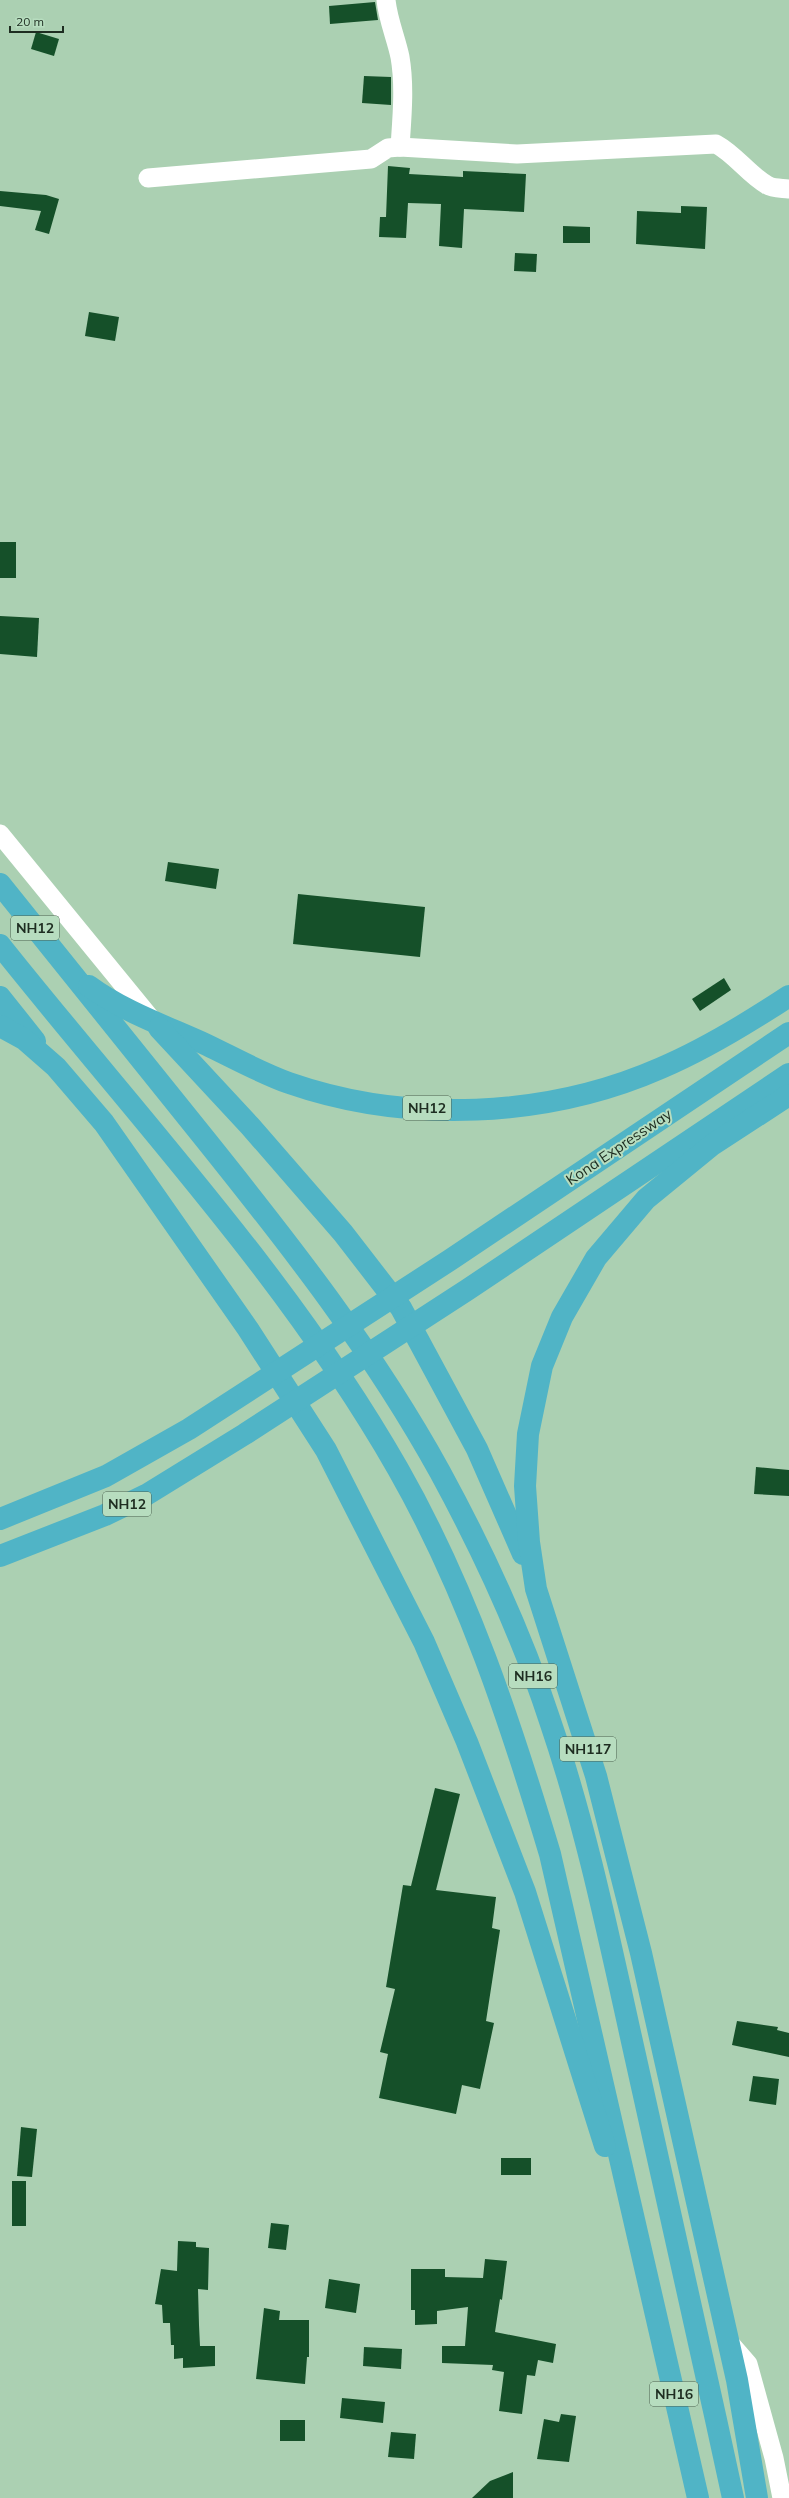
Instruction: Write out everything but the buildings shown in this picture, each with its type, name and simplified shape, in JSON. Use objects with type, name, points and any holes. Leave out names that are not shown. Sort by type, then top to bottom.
[{"type":"highway","name":"NH12","points":[[0,884],[71,972],[95,990],[152,1021],[288,1083],[341,1098],[389,1106],[456,1109],[497,1108],[587,1093],[661,1068],[719,1039],[789,996]]},
{"type":"highway","name":"NH16","points":[[0,945],[256,1259],[307,1329],[398,1469],[464,1600],[519,1752],[550,1854],[581,1980],[698,2498]]},
{"type":"highway","name":"NH16","points":[[71,972],[265,1213],[338,1309],[373,1362],[439,1471],[485,1561],[517,1635],[550,1720],[582,1829],[609,1939],[734,2498]]},
{"type":"highway","points":[[0,997],[56,1067],[104,1123],[248,1328],[326,1450],[421,1635],[467,1742],[524,1892],[650,2290]]},
{"type":"highway","points":[[152,1021],[250,1126],[343,1233],[401,1308],[481,1456],[516,1537],[536,1590]]},
{"type":"highway","points":[[0,1026],[24,1039],[56,1067]]},
{"type":"highway","name":"Kona Expressway","points":[[0,1520],[106,1476],[147,1455],[450,1260],[789,1033]]},
{"type":"highway","name":"NH12","points":[[0,1556],[105,1515],[146,1495],[245,1434],[467,1290],[789,1074]]},
{"type":"highway","name":"NH117","points":[[756,2498],[747,2436],[728,2341],[642,1953],[596,1776],[536,1590],[529,1542],[525,1486],[528,1434],[542,1366],[562,1317],[596,1258],[646,1199],[712,1145],[789,1095]]},
{"type":"street","points":[[386,0],[389,22],[400,56],[403,90],[400,147]]},
{"type":"street","points":[[148,178],[371,159],[388,148],[400,147],[517,154],[716,144],[731,152],[748,171],[769,186],[789,189]]},
{"type":"street","points":[[0,834],[152,1021]]},
{"type":"street","points":[[728,2341],[748,2364],[782,2457],[782,2498]]}]
